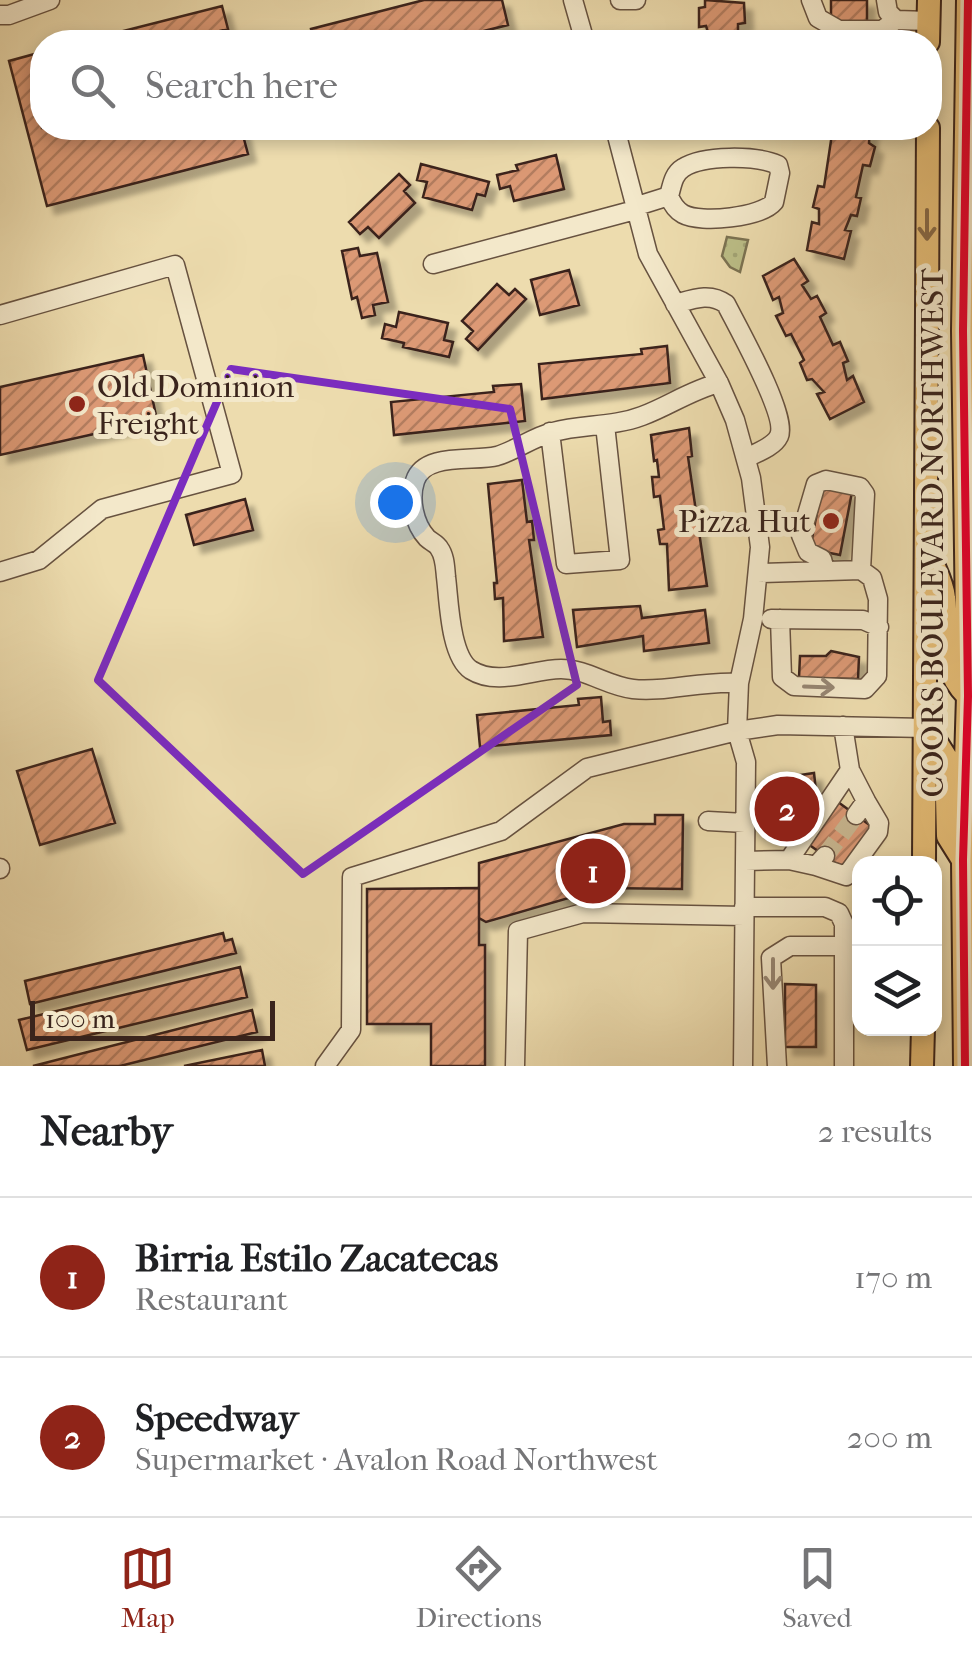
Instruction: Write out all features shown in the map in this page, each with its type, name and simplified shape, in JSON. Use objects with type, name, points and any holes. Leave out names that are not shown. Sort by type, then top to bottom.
[{"type":"main road","name":"COORS BOULEVARD NORTHWEST","points":[[965,1066],[970,696],[963,331],[968,0]]},
{"type":"main road","name":"COORS BOULEVARD NORTHWEST","points":[[924,856],[928,140]]},
{"type":"main road","points":[[926,547],[944,594],[945,656],[954,682],[970,696]]},
{"type":"main road","points":[[926,728],[946,758],[948,836],[966,849]]},
{"type":"main road","points":[[922,1036],[922,1066]]},
{"type":"street","points":[[0,15],[9,16],[50,0]]},
{"type":"street","points":[[573,0],[582,30]]},
{"type":"street","points":[[620,0],[636,0]]},
{"type":"street","points":[[811,0],[818,18],[839,30],[882,30],[896,20],[929,21]]},
{"type":"street","points":[[886,0],[888,12],[896,20]]},
{"type":"street","points":[[618,140],[648,254],[719,384],[746,458],[758,513],[758,573],[739,683],[737,731],[746,762],[743,1066]]},
{"type":"street","points":[[716,159],[767,160],[778,165],[780,172],[774,202],[760,212],[700,219],[680,212],[668,196],[675,176],[684,167],[716,159]]},
{"type":"street","points":[[433,264],[668,196]]},
{"type":"street","points":[[0,316],[175,264],[232,474],[102,509],[40,560],[0,572]]},
{"type":"street","points":[[675,304],[718,298],[726,304],[756,363],[781,421],[779,436],[771,446],[746,458]]},
{"type":"street","points":[[719,384],[700,388],[643,416],[550,432],[492,458],[428,466],[416,476],[411,497],[425,536],[438,547],[444,561],[455,645],[468,669],[493,678],[557,669],[582,670],[634,690],[716,681],[739,683]]},
{"type":"street","points":[[550,432],[566,564],[620,560],[605,424]]},
{"type":"street","points":[[824,570],[822,559],[808,552],[802,535],[816,484],[826,480],[860,488],[865,494],[861,570]]},
{"type":"street","points":[[758,573],[861,570],[872,578],[879,627],[877,676],[865,689],[794,686],[782,678],[780,619]]},
{"type":"street","points":[[753,619],[863,620],[879,627]]},
{"type":"street","points":[[325,1066],[351,1030],[352,878],[501,831],[587,768],[737,731],[778,725],[926,728]]},
{"type":"street","points":[[745,860],[820,861],[846,876],[878,832],[879,822],[861,808],[843,726]]},
{"type":"street","points":[[789,860],[850,770]]},
{"type":"street","points":[[708,822],[745,823]]},
{"type":"street","points":[[515,1066],[518,930],[583,914],[825,907],[839,914],[844,924],[844,1066]]},
{"type":"street","points":[[777,1066],[771,958],[790,946],[844,946]]},
{"type":"highlighted area","points":[[231,369],[510,409],[577,685],[303,874],[98,680]]},
{"type":"green space","points":[[727,237],[748,240],[740,272],[722,256]]},
{"type":"building","points":[[424,0],[502,0],[508,25],[488,30],[311,29]]},
{"type":"building","points":[[705,0],[744,3],[745,23],[738,24],[738,30],[699,27],[699,8],[705,7]]},
{"type":"building","points":[[831,0],[867,0],[867,22],[831,22]]},
{"type":"building","points":[[222,6],[228,29],[224,30],[127,30]]},
{"type":"building","points":[[30,55],[30,140],[244,140],[248,154],[47,206],[9,61]]},
{"type":"building","points":[[831,140],[869,140],[875,147],[870,166],[863,165],[856,197],[861,198],[857,216],[851,215],[845,230],[851,231],[844,259],[807,250],[812,222],[819,224],[819,209],[813,207],[818,186],[824,187]]},
{"type":"building","points":[[556,155],[564,189],[514,201],[510,186],[500,189],[497,175],[518,170],[516,165]]},
{"type":"building","points":[[421,164],[489,182],[485,196],[477,194],[472,210],[423,197],[427,182],[417,180]]},
{"type":"building","points":[[399,174],[410,185],[404,191],[415,203],[379,238],[368,227],[360,234],[349,222]]},
{"type":"building","points":[[358,248],[360,256],[377,253],[388,302],[373,305],[375,315],[362,318],[357,297],[352,299],[342,251]]},
{"type":"building","points":[[794,259],[808,281],[802,285],[811,299],[817,296],[826,313],[820,317],[833,345],[840,342],[848,361],[843,363],[847,380],[853,376],[864,402],[830,419],[817,394],[824,392],[812,379],[807,380],[800,363],[804,360],[776,316],[783,313],[779,297],[773,300],[763,276]]},
{"type":"building","points":[[569,270],[579,305],[540,315],[531,280]]},
{"type":"building","points":[[497,284],[509,295],[515,289],[526,299],[478,350],[466,339],[473,331],[462,321]]},
{"type":"building","points":[[399,312],[448,323],[444,340],[453,342],[449,357],[382,338],[385,324],[396,327]]},
{"type":"building","points":[[667,346],[670,383],[542,399],[539,364],[642,354],[641,349]]},
{"type":"building","name":"Old Dominion Freight","points":[[143,355],[157,420],[0,455],[0,387]]},
{"type":"building","points":[[521,384],[525,421],[394,435],[391,402],[494,392],[493,386]]},
{"type":"building","points":[[689,428],[692,456],[688,457],[707,586],[669,590],[667,544],[660,544],[658,530],[664,529],[660,496],[654,497],[652,477],[659,477],[651,435]]},
{"type":"building","points":[[522,480],[527,522],[532,521],[534,540],[529,540],[543,637],[504,641],[503,598],[495,599],[488,484]]},
{"type":"building","name":"Pizza Hut","points":[[822,486],[852,492],[840,555],[810,549]]},
{"type":"building","points":[[245,499],[253,530],[194,545],[186,515]]},
{"type":"building","points":[[640,606],[642,618],[705,610],[709,643],[644,651],[643,636],[577,647],[573,610]]},
{"type":"building","points":[[831,651],[859,657],[858,679],[799,678],[800,656],[826,656]]},
{"type":"building","points":[[601,697],[603,722],[610,721],[611,735],[480,747],[477,715],[579,705],[578,699]]},
{"type":"building","points":[[92,749],[115,823],[40,845],[17,771]]},
{"type":"building","points":[[814,773],[816,791],[792,827],[773,829],[767,780]]},
{"type":"building","points":[[838,802],[875,829],[845,870],[808,844]]},
{"type":"building","points":[[655,815],[683,815],[682,889],[603,888],[486,922],[479,918],[479,863],[624,824],[655,824]]},
{"type":"building","points":[[479,888],[479,945],[485,945],[485,1066],[431,1066],[431,1024],[367,1024],[367,889]]},
{"type":"building","points":[[223,933],[225,941],[232,939],[236,953],[30,1004],[25,981]]},
{"type":"building","points":[[240,967],[247,997],[27,1050],[19,1020]]},
{"type":"building","points":[[785,984],[816,985],[816,1047],[785,1047]]},
{"type":"building","points":[[252,1010],[257,1032],[120,1066],[33,1066]]},
{"type":"building","points":[[262,1050],[265,1066],[184,1066]]},
{"type":"tunnel","points":[[825,856],[856,815]]},
{"type":"transit line","points":[[965,1066],[963,860],[968,696],[963,331],[968,0]]},
{"type":"place","name":"Old Dominion Freight","points":[[77,404]]},
{"type":"place","name":"Pizza Hut","points":[[831,521]]},
{"type":"place","name":"Speedway","points":[[787,809]]},
{"type":"place","name":"Birria Estilo Zacatecas","points":[[593,871]]}]
